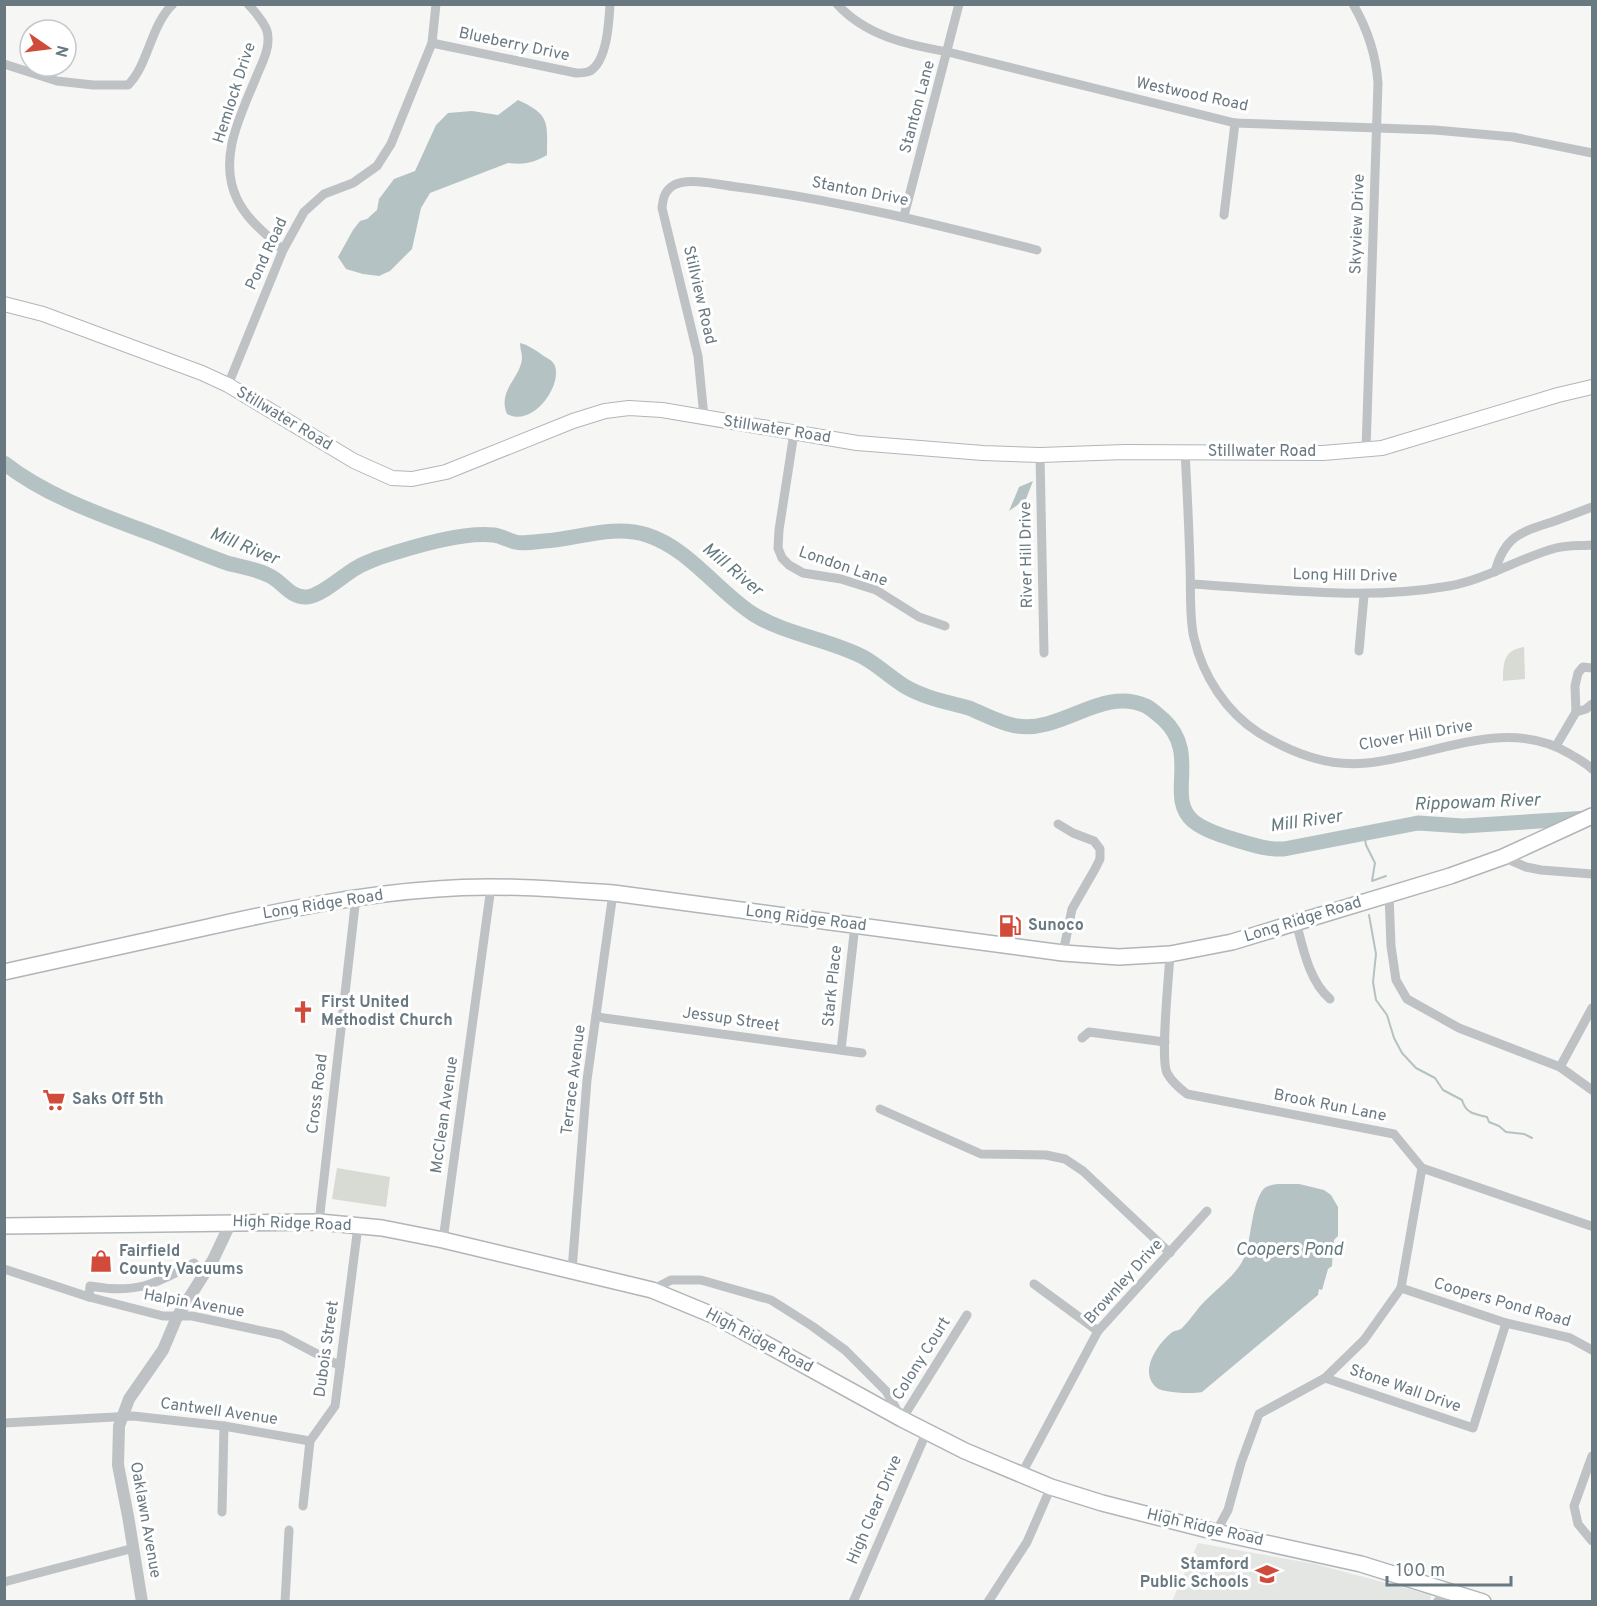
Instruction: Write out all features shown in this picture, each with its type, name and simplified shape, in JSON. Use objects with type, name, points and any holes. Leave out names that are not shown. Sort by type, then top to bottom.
[{"type":"main road","name":"Stillwater Road","points":[[4,304],[44,314],[101,334],[228,385],[354,461],[392,478],[412,479],[446,472],[573,421],[605,411],[644,408],[857,443],[911,448],[1040,455],[1185,451],[1269,453],[1366,450],[1407,442],[1558,395],[1593,387]]},
{"type":"main road","name":"Long Ridge Road","points":[[4,972],[249,917],[356,897],[437,889],[491,887],[614,893],[1063,953],[1119,957],[1170,954],[1232,942],[1503,857],[1593,816]]},
{"type":"main road","name":"High Ridge Road","points":[[4,1226],[319,1222],[382,1228],[443,1240],[652,1290],[715,1316],[965,1451],[1052,1487],[1102,1503],[1216,1532],[1361,1564],[1450,1596],[1483,1602]]},
{"type":"street","points":[[4,64],[57,81],[93,85],[128,85],[135,78],[158,25],[173,4]]},
{"type":"street","name":"Hemlock Drive","points":[[248,4],[264,23],[267,32],[267,50],[238,121],[230,148],[231,177],[236,197],[248,217],[283,250]]},
{"type":"street","name":"Pond Road","points":[[228,385],[283,250],[304,212],[324,194],[353,183],[377,166],[391,144],[432,43],[436,4]]},
{"type":"street","name":"Blueberry Drive","points":[[432,43],[576,73],[589,72],[598,64],[604,48],[608,33],[610,4]]},
{"type":"street","name":"Westwood Road","points":[[837,4],[873,32],[909,45],[948,52],[1235,123],[1434,130],[1513,137],[1593,153]]},
{"type":"street","name":"Stanton Lane","points":[[904,216],[959,4]]},
{"type":"street","name":"Skyview Drive","points":[[1353,4],[1367,30],[1374,53],[1378,83],[1366,450]]},
{"type":"street","points":[[1224,215],[1235,123]]},
{"type":"street","name":"Stanton Drive","points":[[674,185],[699,182],[790,194],[904,216],[1037,250]]},
{"type":"street","name":"Stillview Road","points":[[674,185],[663,197],[662,208],[698,356],[704,417]]},
{"type":"street","name":"London Lane","points":[[794,433],[779,530],[778,548],[782,558],[803,573],[841,579],[876,590],[919,617],[945,626]]},
{"type":"street","name":"Clover Hill Drive","points":[[1185,451],[1193,636],[1206,672],[1226,703],[1248,726],[1296,753],[1319,760],[1366,763],[1487,739],[1515,737],[1556,746],[1593,770]]},
{"type":"street","name":"River Hill Drive","points":[[1040,455],[1044,653]]},
{"type":"street","points":[[1495,572],[1503,550],[1511,540],[1525,530],[1593,507]]},
{"type":"street","name":"Long Hill Drive","points":[[1191,584],[1364,595],[1408,593],[1477,580],[1559,547],[1593,545]]},
{"type":"street","points":[[1359,651],[1364,595]]},
{"type":"street","points":[[1576,712],[1574,704],[1578,674],[1583,667],[1593,669]]},
{"type":"street","points":[[1556,746],[1576,712],[1593,704]]},
{"type":"street","points":[[1058,824],[1094,841],[1100,849],[1100,859],[1072,909],[1063,953]]},
{"type":"street","points":[[1503,857],[1526,867],[1541,870],[1593,874]]},
{"type":"street","name":"McClean Avenue","points":[[443,1240],[491,887]]},
{"type":"street","name":"Terrace Avenue","points":[[572,1270],[587,1080],[614,893]]},
{"type":"street","points":[[1389,894],[1391,946],[1396,980],[1407,999],[1459,1028],[1560,1067],[1593,1090]]},
{"type":"street","name":"Cross Road","points":[[319,1222],[356,897]]},
{"type":"street","points":[[1296,922],[1305,956],[1318,984],[1330,999]]},
{"type":"street","name":"Stark Place","points":[[841,1050],[855,925]]},
{"type":"street","name":"Brook Run Lane","points":[[1170,954],[1165,1042],[1166,1071],[1175,1085],[1187,1094],[1394,1134],[1422,1168]]},
{"type":"street","points":[[1560,1067],[1593,1008]]},
{"type":"street","name":"Jessup Street","points":[[596,1016],[862,1053]]},
{"type":"street","points":[[1083,1038],[1089,1032],[1165,1042]]},
{"type":"street","points":[[880,1109],[981,1154],[1046,1155],[1065,1159],[1083,1171],[1170,1253]]},
{"type":"street","points":[[1216,1532],[1228,1510],[1241,1463],[1259,1413],[1325,1378],[1364,1340],[1401,1288],[1422,1168],[1591,1226]]},
{"type":"street","name":"Brownley Drive","points":[[1021,1475],[1098,1331],[1207,1211]]},
{"type":"street","name":"Oaklawn Avenue","points":[[142,1602],[118,1465],[118,1435],[122,1416],[135,1389],[164,1350],[177,1317],[213,1260],[231,1222]]},
{"type":"street","name":"Dubois Street","points":[[303,1506],[310,1441],[335,1406],[357,1226]]},
{"type":"street","points":[[88,1297],[90,1287],[130,1290],[157,1283],[194,1263]]},
{"type":"street","name":"Halpin Avenue","points":[[4,1269],[88,1297],[163,1317],[192,1316],[281,1335],[340,1366]]},
{"type":"street","points":[[652,1290],[671,1280],[701,1280],[771,1300],[845,1350],[886,1391],[902,1419]]},
{"type":"street","points":[[1034,1284],[1098,1331]]},
{"type":"street","name":"Coopers Pond Road","points":[[1401,1288],[1506,1323],[1570,1338],[1593,1350]]},
{"type":"street","name":"Colony Court","points":[[902,1419],[968,1315]]},
{"type":"street","name":"Stone Wall Drive","points":[[1325,1378],[1473,1428],[1506,1323]]},
{"type":"street","name":"Cantwell Avenue","points":[[4,1423],[122,1416],[224,1426],[310,1441]]},
{"type":"street","points":[[222,1512],[224,1426]]},
{"type":"street","name":"High Clear Drive","points":[[853,1602],[927,1431]]},
{"type":"street","points":[[1593,1456],[1574,1506],[1578,1524],[1593,1540]]},
{"type":"street","points":[[988,1602],[991,1594],[1027,1542],[1052,1487]]},
{"type":"street","points":[[285,1602],[289,1530]]},
{"type":"street","points":[[4,1582],[134,1548]]},
{"type":"street","points":[[1437,1602],[1450,1596]]},
{"type":"shaded area","points":[[1524,647],[1525,679],[1503,681],[1504,664],[1508,655]]},
{"type":"shaded area","points":[[337,1168],[390,1177],[386,1207],[332,1199]]},
{"type":"shaded area","name":"Stamford Public Schools","points":[[1198,1543],[1315,1564],[1431,1595],[1430,1601],[1172,1601]]},
{"type":"water","points":[[518,100],[536,110],[545,121],[547,155],[528,163],[508,163],[430,193],[421,208],[412,249],[390,271],[379,276],[346,269],[338,257],[353,230],[360,221],[367,219],[377,210],[379,199],[394,179],[415,171],[436,125],[448,113],[472,111],[498,115]]},
{"type":"water","points":[[520,343],[531,347],[551,361],[555,366],[556,375],[554,384],[543,403],[535,411],[517,417],[507,414],[505,398],[521,365]]},
{"type":"water","points":[[1033,481],[1026,499],[1009,511],[1019,487]]},
{"type":"water","name":"Coopers Pond","points":[[1278,1184],[1299,1184],[1324,1190],[1331,1195],[1338,1207],[1338,1236],[1334,1240],[1332,1266],[1328,1269],[1322,1290],[1319,1289],[1318,1295],[1202,1392],[1179,1393],[1157,1388],[1149,1374],[1155,1351],[1171,1333],[1182,1328],[1242,1262],[1248,1246],[1258,1198],[1265,1188]]},
{"type":"waterway","name":"Mill River","points":[[4,463],[36,485],[71,502],[227,563],[265,574],[301,597],[319,593],[352,570],[378,558],[452,538],[481,534],[526,543],[621,531],[647,535],[662,541],[690,560],[740,604],[766,621],[863,657],[913,691],[969,708],[1005,723],[1017,726],[1050,723],[1098,705],[1114,702],[1130,701],[1146,706],[1163,719],[1174,732],[1180,746],[1182,800],[1185,811],[1193,821],[1212,832],[1271,849],[1284,849],[1418,823],[1463,826],[1588,818]]},
{"type":"waterway","points":[[1364,833],[1366,845],[1375,863],[1372,881],[1386,876]]},
{"type":"waterway","points":[[1369,915],[1376,954],[1373,982],[1376,1000],[1387,1015],[1394,1038],[1402,1053],[1416,1068],[1435,1078],[1443,1090],[1462,1100],[1469,1111],[1487,1117],[1489,1122],[1506,1132],[1524,1134],[1532,1138]]},
{"type":"place","name":"Sunoco","points":[[1010,926]]},
{"type":"place","name":"First United Methodist Church","points":[[303,1012]]},
{"type":"place","name":"Saks Off 5th","points":[[54,1100]]},
{"type":"place","name":"Fairfield County Vacuums","points":[[101,1261]]},
{"type":"place","name":"Stamford Public Schools","points":[[1267,1574]]},
{"type":"water label","name":"Rippowam River","points":[[1477,803]]}]
